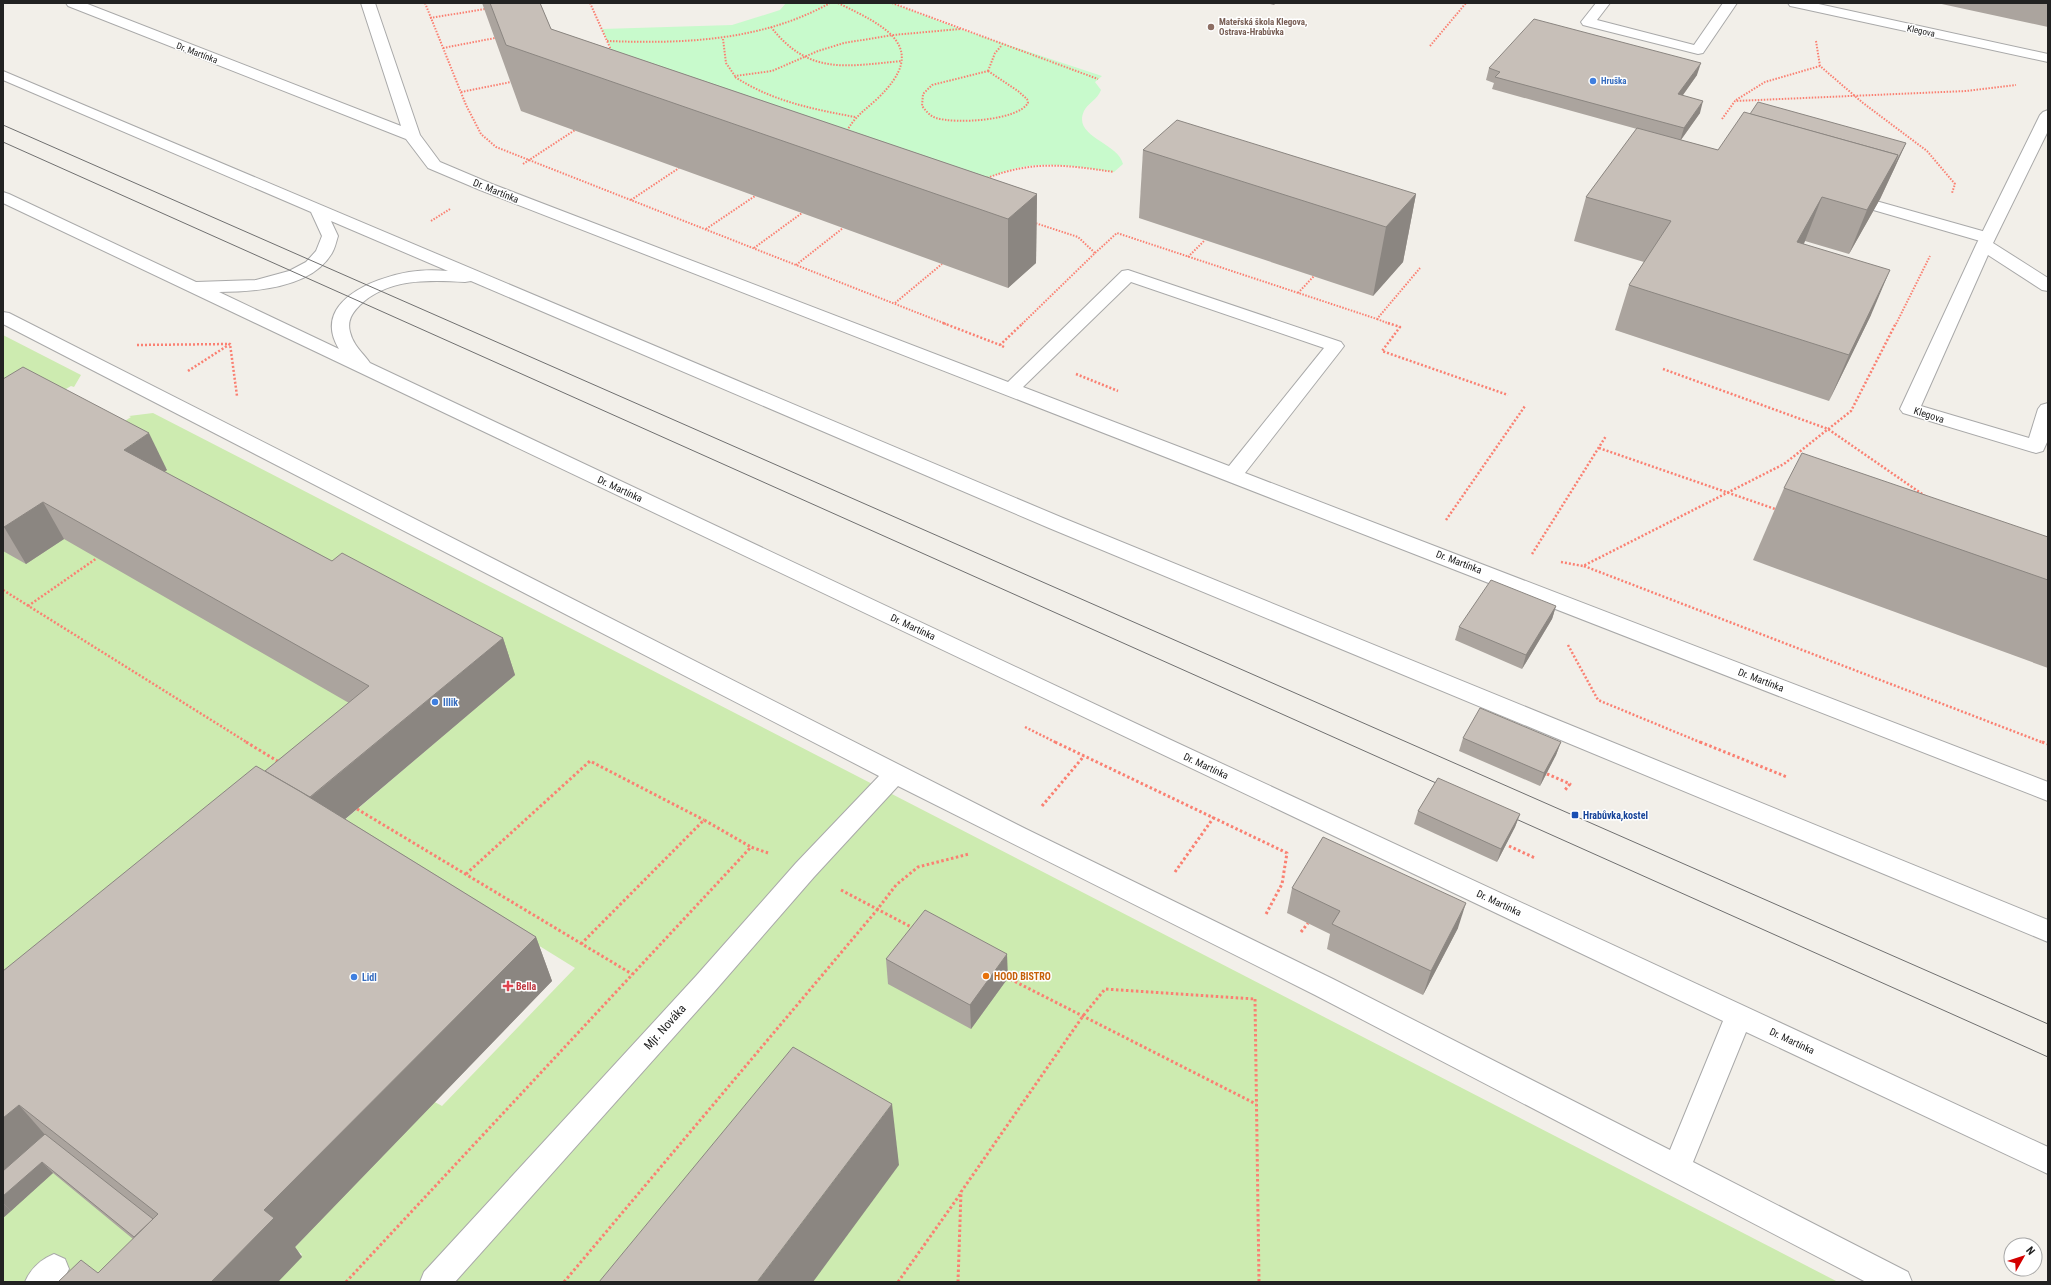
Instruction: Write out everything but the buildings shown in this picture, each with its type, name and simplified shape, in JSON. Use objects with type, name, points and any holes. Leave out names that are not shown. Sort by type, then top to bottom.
[{"type":"street","name":"Dr. Martínka","points":[[73,3],[412,136]]},
{"type":"street","name":"Dr. Martínka","points":[[368,3],[412,136],[434,165],[486,187],[1011,389],[2048,792]]},
{"type":"street","points":[[1603,3],[1588,22],[1698,50],[1730,3]]},
{"type":"street","name":"Klegova","points":[[1795,3],[2048,58]]},
{"type":"street","name":"Dr. Martínka","points":[[3,75],[1056,523],[2048,931]]},
{"type":"street","name":"Klegova","points":[[2048,115],[1986,242],[1910,409],[2036,448],[2048,409]]},
{"type":"street","name":"Dr. Martínka","points":[[3,197],[2048,1161]]},
{"type":"street","points":[[1876,206],[1943,226],[1986,242],[2048,286]]},
{"type":"street","name":"Dr. Martínka","points":[[187,284],[213,287],[244,286],[277,280],[305,270],[321,257],[328,243],[328,229],[317,208]]},
{"type":"street","points":[[1011,389],[1128,275],[1335,346],[1233,475]]},
{"type":"street","name":"Dr. Martínka","points":[[365,368],[344,342],[340,327],[341,315],[345,309],[361,295],[383,284],[408,277],[431,276],[480,279]]},
{"type":"street","points":[[3,317],[1017,836],[1280,965],[1897,1282]]},
{"type":"street","name":"Mjr. Nováka","points":[[435,1282],[705,984],[805,870],[896,773]]},
{"type":"street","points":[[1676,1169],[1739,1016]]},
{"type":"path","points":[[425,3],[460,92],[481,134],[496,147],[1000,345]]},
{"type":"path","points":[[607,41],[691,42],[722,39],[771,27],[830,3]]},
{"type":"path","points":[[838,3],[883,27],[894,35],[901,49],[902,61],[896,78],[878,98],[856,117],[849,125],[846,134]]},
{"type":"path","points":[[892,3],[1002,45],[1098,79]]},
{"type":"path","points":[[1430,46],[1466,3]]},
{"type":"path","points":[[430,18],[485,9]]},
{"type":"path","points":[[1583,566],[1784,464],[1851,411],[1894,328],[1943,226],[1955,184],[1927,151],[1854,96],[1820,66],[1815,36],[1826,10]]},
{"type":"path","points":[[771,27],[791,49],[804,58],[846,64],[902,61]]},
{"type":"path","points":[[735,76],[767,73],[844,43],[894,35],[960,29]]},
{"type":"path","points":[[443,48],[495,38]]},
{"type":"path","points":[[722,39],[724,58],[728,69],[735,76],[757,91],[793,105],[856,117]]},
{"type":"path","points":[[988,71],[994,54],[1002,45]]},
{"type":"path","points":[[1722,119],[1735,100],[1750,89],[1785,74],[1820,66]]},
{"type":"path","points":[[988,71],[995,78],[1024,94],[1028,100],[1025,107],[1018,113],[962,120],[935,117],[922,106],[922,95],[924,90],[932,85],[988,71]]},
{"type":"path","points":[[460,92],[511,82]]},
{"type":"path","points":[[1735,100],[1966,91],[2015,86],[2021,83]]},
{"type":"path","points":[[486,187],[575,130]]},
{"type":"path","points":[[984,179],[1012,169],[1032,165],[1066,165],[1114,172]]},
{"type":"path","points":[[630,200],[679,168]]},
{"type":"path","points":[[706,229],[756,196]]},
{"type":"path","points":[[754,248],[802,213]]},
{"type":"path","points":[[796,265],[844,228]]},
{"type":"path","points":[[1095,253],[1117,233],[1377,319],[1400,327],[1382,351],[1508,395]]},
{"type":"path","points":[[1188,257],[1206,240]]},
{"type":"path","points":[[894,304],[942,264]]},
{"type":"path","points":[[1377,319],[1420,268]]},
{"type":"path","points":[[1298,293],[1314,276]]},
{"type":"path","points":[[187,372],[230,344],[238,403]]},
{"type":"path","points":[[1663,369],[1828,429],[1930,499]]},
{"type":"path","points":[[1446,520],[1525,406]]},
{"type":"path","points":[[1532,554],[1606,436]]},
{"type":"path","points":[[1599,448],[1780,510]]},
{"type":"path","points":[[28,606],[97,558]]},
{"type":"path","points":[[1556,562],[1583,566],[2048,744]]},
{"type":"path","points":[[3,590],[282,764],[276,768]]},
{"type":"path","points":[[1565,639],[1598,700],[1788,777]]},
{"type":"path","points":[[1025,727],[1287,853],[1282,884],[1265,917],[1272,920]]},
{"type":"path","points":[[564,1282],[877,910],[896,885],[918,866],[967,854],[1017,836],[1084,756]]},
{"type":"path","points":[[466,874],[590,761],[704,820],[751,847],[782,857],[877,910],[915,928]]},
{"type":"path","points":[[1547,774],[1570,784],[1565,790]]},
{"type":"path","points":[[357,809],[632,974]]},
{"type":"path","points":[[1175,872],[1214,817]]},
{"type":"path","points":[[581,944],[704,820]]},
{"type":"path","points":[[1509,846],[1535,858]]},
{"type":"path","points":[[346,1282],[751,847]]},
{"type":"path","points":[[1300,935],[1308,923]]},
{"type":"path","points":[[1259,1282],[1255,999],[1280,965]]},
{"type":"path","points":[[1001,975],[1256,1104]]},
{"type":"path","points":[[898,1282],[1083,1016],[1105,989],[1255,999]]},
{"type":"path","points":[[958,1282],[961,1192]]},
{"type":"green space","points":[[786,3],[892,3],[960,29],[1102,76],[1095,82],[1101,90],[1084,111],[1082,120],[1084,127],[1113,150],[1119,156],[1123,164],[1114,172],[1064,165],[1025,166],[984,179],[624,78],[602,29],[732,25],[780,10]]},
{"type":"green space","points":[[3,335],[81,375],[74,387],[71,386],[3,426]]},
{"type":"green space","points":[[153,413],[1838,1282],[275,1282],[302,1254],[293,1249],[433,1101],[442,1106],[575,968],[341,823],[515,674],[153,479],[167,469],[103,435],[131,417],[129,416]]},
{"type":"green space","points":[[65,537],[386,722],[3,1041],[3,549]]},
{"type":"green space","points":[[52,1171],[157,1257],[133,1282],[3,1282],[3,1215]]},
{"type":"tram line","points":[[3,125],[2048,1024]]},
{"type":"tram line","points":[[3,142],[1445,787]]},
{"type":"tram line","points":[[1507,815],[2048,1057]]},
{"type":"place","name":"Mateřská škola Klegova, Ostrava-Hrabůvka","points":[[1211,27]]},
{"type":"place","name":"Hruška","points":[[1593,81]]},
{"type":"place","name":"Illik","points":[[435,702]]},
{"type":"place","name":"Hrabůvka,kostel","points":[[1575,815]]},
{"type":"place","name":"HOOD BISTRO","points":[[986,976]]},
{"type":"place","name":"Lidl","points":[[354,977]]},
{"type":"place","name":"Bella","points":[[508,986]]}]
